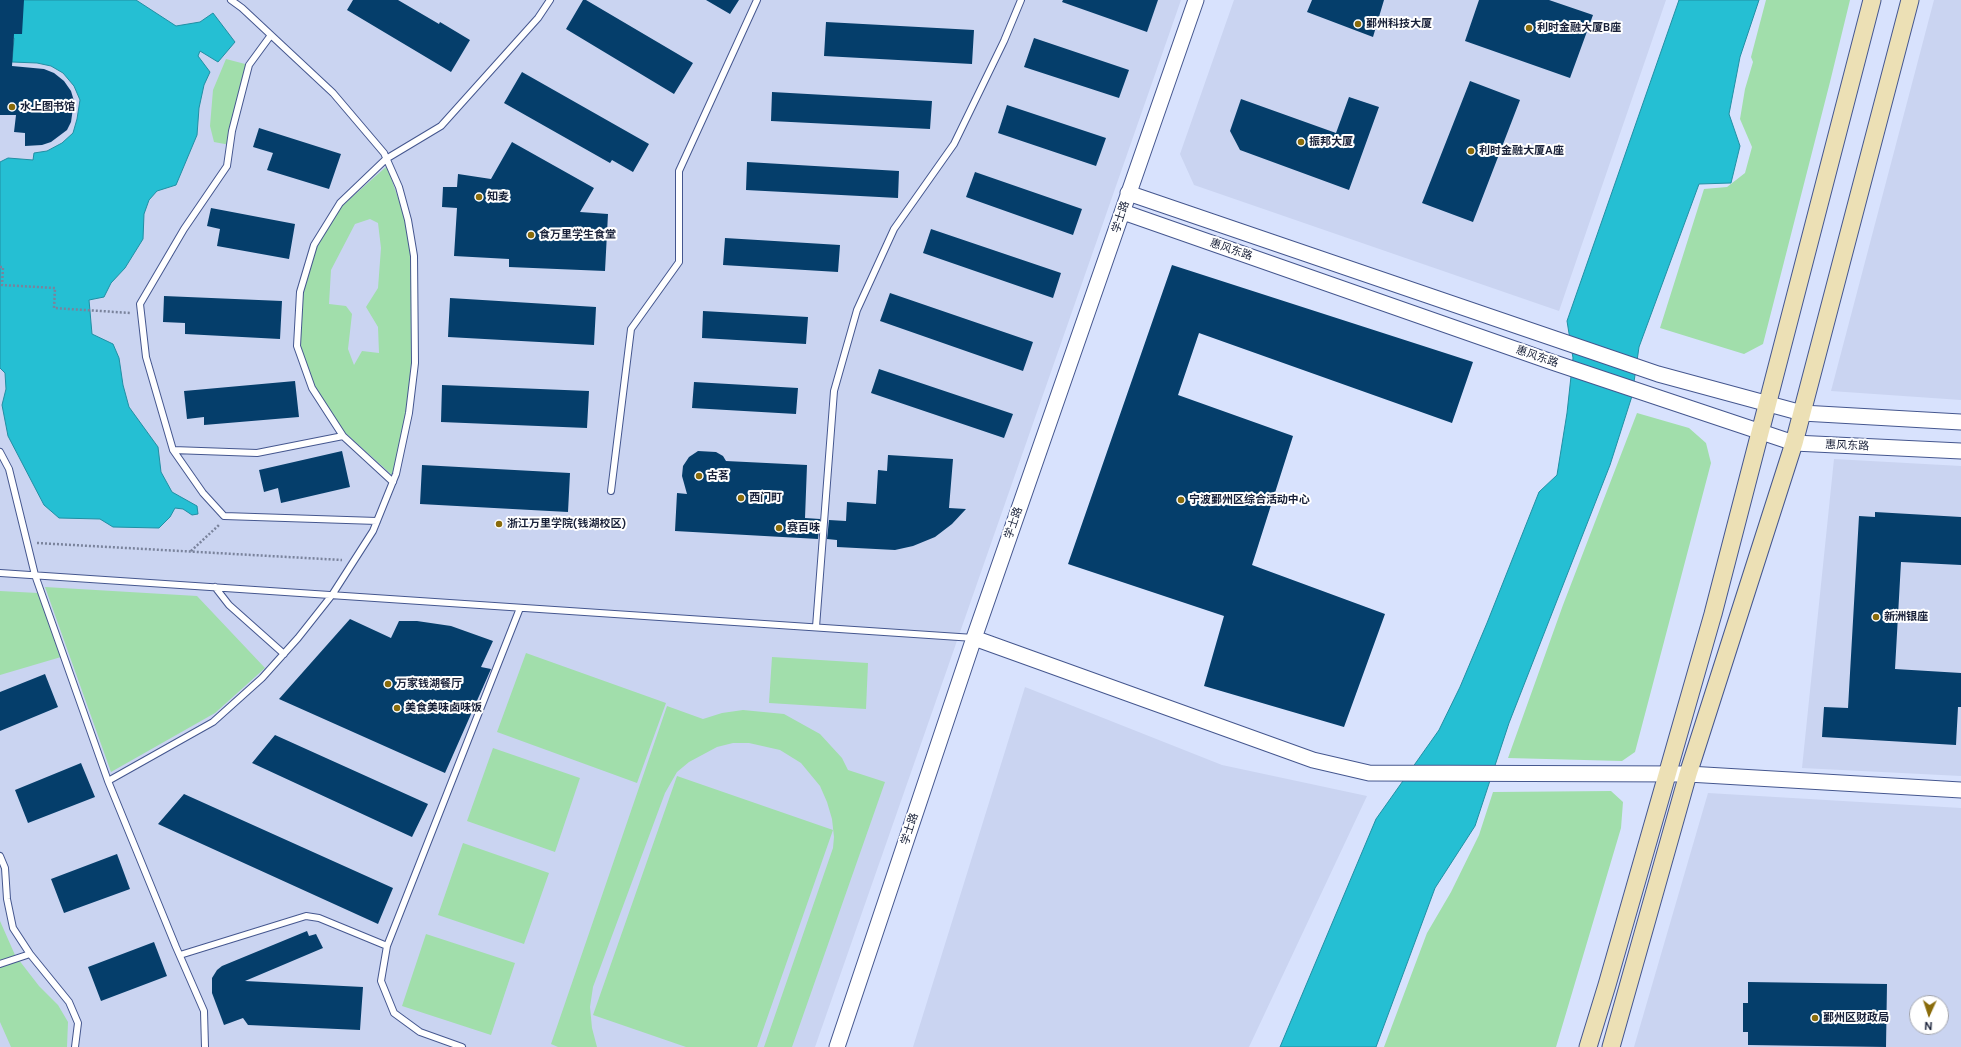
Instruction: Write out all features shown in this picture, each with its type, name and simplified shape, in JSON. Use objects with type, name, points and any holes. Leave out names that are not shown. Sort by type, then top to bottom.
[{"type":"main road","points":[[1588,1047],[1713,614],[1872,0]]},
{"type":"main road","points":[[1611,1047],[1688,774],[1794,443],[1910,0]]},
{"type":"street","name":"学士路","points":[[838,1047],[974,638],[1196,0]]},
{"type":"street","name":"惠风东路","points":[[1128,193],[1658,374],[1802,413],[1961,422]]},
{"type":"street","name":"惠风东路","points":[[1123,212],[1548,361],[1794,443],[1961,450]]},
{"type":"street","points":[[974,638],[1312,760],[1369,773],[1667,773],[1961,790]]},
{"type":"lane","points":[[108,781],[213,722],[262,678],[284,654],[332,595],[373,531],[393,482],[409,413],[415,364],[416,318],[414,256],[408,220],[399,187],[384,153],[333,93],[242,8],[231,0]]},
{"type":"lane","points":[[393,482],[343,436],[312,388],[298,346],[300,292],[314,245],[340,203],[386,159],[441,126],[538,18],[550,0]]},
{"type":"lane","points":[[611,491],[631,330],[679,262],[679,171],[757,0]]},
{"type":"lane","points":[[816,627],[834,391],[857,310],[894,229],[954,144],[1004,41],[1021,0]]},
{"type":"lane","points":[[271,35],[248,65],[232,131],[227,166],[184,228],[140,304],[146,357],[173,450],[203,493],[224,516],[377,521]]},
{"type":"lane","points":[[173,450],[257,453],[343,436]]},
{"type":"lane","points":[[0,452],[9,469],[35,575],[108,781],[204,1011],[205,1047]]},
{"type":"lane","points":[[0,573],[974,638]]},
{"type":"lane","points":[[215,587],[229,605],[284,654]]},
{"type":"lane","points":[[462,1047],[420,1032],[394,1013],[380,981],[387,946],[520,608]]},
{"type":"lane","points":[[0,856],[5,868],[6,899],[13,928],[30,954],[69,1002],[78,1023],[75,1047]]},
{"type":"lane","points":[[180,955],[306,916],[319,918],[387,946]]},
{"type":"lane","points":[[0,964],[30,954]]},
{"type":"path","points":[[0,267],[3,267],[2,285],[55,288],[54,308],[141,314]]},
{"type":"path","points":[[191,552],[228,516]]},
{"type":"path","points":[[27,542],[354,561]]},
{"type":"shaded area","name":"浙江万里学院(钱湖校区)","points":[[0,0],[1181,0],[815,1047],[0,1047]]},
{"type":"shaded area","points":[[1234,0],[1666,0],[1559,311],[1194,185],[1180,154]]},
{"type":"shaded area","points":[[1934,0],[1961,0],[1961,400],[1831,391]]},
{"type":"shaded area","points":[[1834,459],[1961,466],[1961,776],[1802,768]]},
{"type":"shaded area","points":[[1025,687],[1222,765],[1367,796],[1249,1047],[913,1047]]},
{"type":"shaded area","points":[[1708,793],[1961,808],[1961,1047],[1634,1047]]},
{"type":"green space","points":[[1766,0],[1850,0],[1763,344],[1744,354],[1660,328],[1704,189],[1727,187],[1745,173],[1752,147],[1740,119],[1745,89],[1753,62],[1751,57]]},
{"type":"green space","points":[[226,59],[249,65],[230,145],[214,142],[210,126],[213,90]]},
{"type":"green space","points":[[387,166],[406,221],[412,260],[413,335],[408,406],[392,475],[341,429],[313,387],[299,345],[303,295],[315,249],[342,206]],"holes":[[[370,219],[378,223],[381,248],[378,288],[366,307],[378,327],[379,353],[362,351],[354,365],[348,349],[352,314],[346,306],[329,304],[331,270],[355,224]]]},
{"type":"green space","points":[[1637,413],[1689,428],[1706,443],[1711,463],[1635,752],[1622,761],[1508,758],[1563,605]]},
{"type":"green space","points":[[45,587],[197,596],[265,668],[215,713],[111,772]]},
{"type":"green space","points":[[0,591],[38,593],[61,657],[0,675]]},
{"type":"green space","points":[[526,653],[666,703],[637,783],[497,732]]},
{"type":"green space","points":[[772,657],[868,663],[866,709],[769,703]]},
{"type":"green space","points":[[667,706],[703,719],[722,713],[743,710],[784,714],[820,734],[842,758],[848,770],[885,782],[792,1047],[764,1047],[833,848],[834,837],[832,819],[820,786],[801,763],[780,750],[749,743],[733,743],[717,747],[689,762],[677,772],[665,793],[593,987],[590,1007],[592,1028],[597,1047],[558,1047],[551,1044]]},
{"type":"green space","points":[[493,748],[580,778],[555,852],[467,821]]},
{"type":"green space","points":[[677,776],[833,830],[757,1047],[686,1047],[593,1015]]},
{"type":"green space","points":[[1611,791],[1623,802],[1621,828],[1556,1047],[1384,1047],[1427,933],[1451,892],[1479,835],[1493,792]]},
{"type":"green space","points":[[463,843],[549,873],[524,944],[438,915]]},
{"type":"green space","points":[[0,921],[15,955],[39,986],[58,1005],[68,1022],[67,1047],[11,1047],[0,1022]]},
{"type":"green space","points":[[426,934],[515,963],[491,1035],[402,1006]]},
{"type":"water","points":[[0,0],[136,0],[176,26],[200,22],[213,13],[235,42],[218,62],[200,51],[198,56],[210,72],[204,85],[199,108],[197,135],[176,185],[157,191],[149,200],[144,214],[143,239],[125,268],[111,283],[104,297],[89,300],[92,334],[113,344],[119,358],[123,385],[129,407],[158,447],[161,472],[172,492],[197,506],[198,514],[192,515],[183,509],[175,508],[170,517],[159,528],[113,527],[100,519],[59,518],[44,505],[8,436],[2,405],[6,389],[5,373],[0,368],[0,162],[8,158],[33,160],[34,153],[47,151],[62,143],[73,133],[80,100],[74,86],[63,73],[51,66],[37,63],[12,62],[14,38],[0,37]]},
{"type":"water","points":[[1679,0],[1759,0],[1740,57],[1729,114],[1740,146],[1731,183],[1699,184],[1639,347],[1632,396],[1610,465],[1509,723],[1475,826],[1435,888],[1376,1047],[1280,1047],[1376,819],[1439,730],[1460,687],[1487,623],[1539,492],[1557,475],[1567,413],[1573,358],[1567,321]]},
{"type":"building","points":[[0,0],[24,0],[22,34],[14,34],[12,66],[44,69],[54,73],[64,81],[71,91],[74,101],[71,122],[67,130],[51,142],[42,145],[25,146],[25,133],[14,132],[16,115],[0,115]]},
{"type":"building","points":[[353,0],[398,0],[470,40],[451,72],[347,10]]},
{"type":"building","points":[[583,0],[586,0],[693,63],[674,94],[566,29]]},
{"type":"building","points":[[706,0],[739,0],[730,14]]},
{"type":"building","points":[[1063,0],[1158,0],[1147,32],[1062,2]]},
{"type":"building","name":"鄞州科技大厦","points":[[1312,0],[1384,0],[1373,37],[1307,12]]},
{"type":"building","name":"利时金融大厦B座","points":[[1479,0],[1549,0],[1593,15],[1570,78],[1465,41]]},
{"type":"building","points":[[826,22],[974,30],[972,64],[824,56]]},
{"type":"building","points":[[1034,38],[1129,70],[1119,98],[1024,67]]},
{"type":"building","points":[[522,72],[649,144],[633,172],[612,160],[610,163],[504,103]]},
{"type":"building","name":"利时金融大厦A座","points":[[1470,81],[1520,100],[1473,222],[1422,203]]},
{"type":"building","points":[[772,92],[932,101],[930,129],[771,121]]},
{"type":"building","name":"振邦大厦","points":[[1349,97],[1379,107],[1349,190],[1240,150],[1230,131],[1241,99],[1336,133]]},
{"type":"building","points":[[1007,105],[1106,138],[1096,166],[998,133]]},
{"type":"building","points":[[259,128],[341,154],[329,189],[267,170],[273,153],[253,147]]},
{"type":"building","name":"食万里学生食堂","points":[[512,142],[594,188],[580,212],[608,214],[605,271],[509,267],[509,259],[454,256],[457,208],[442,207],[443,187],[457,187],[458,174],[491,179]]},
{"type":"building","points":[[747,162],[899,171],[898,198],[746,190]]},
{"type":"building","points":[[975,172],[1082,209],[1073,235],[966,197]]},
{"type":"building","points":[[211,208],[295,224],[289,259],[217,246],[220,229],[207,226]]},
{"type":"building","points":[[931,229],[1061,273],[1053,298],[923,253]]},
{"type":"building","points":[[725,238],[840,245],[838,272],[723,265]]},
{"type":"building","name":"宁波鄞州区综合活动中心","points":[[1172,265],[1473,362],[1452,423],[1199,333],[1178,395],[1293,436],[1252,565],[1385,614],[1344,727],[1204,686],[1224,616],[1068,564]]},
{"type":"building","points":[[890,293],[1033,342],[1023,371],[880,321]]},
{"type":"building","points":[[164,296],[282,301],[280,339],[185,334],[185,323],[163,322]]},
{"type":"building","points":[[450,298],[596,307],[594,345],[448,337]]},
{"type":"building","points":[[703,311],[808,317],[806,344],[702,338]]},
{"type":"building","points":[[879,369],[1013,414],[1004,438],[871,393]]},
{"type":"building","points":[[295,381],[299,417],[204,425],[204,417],[187,419],[184,391]]},
{"type":"building","points":[[694,382],[798,388],[796,414],[692,408]]},
{"type":"building","points":[[442,385],[589,391],[587,428],[441,422]]},
{"type":"building","points":[[342,451],[350,487],[281,503],[278,488],[264,492],[259,470]]},
{"type":"building","name":"西门町","points":[[698,451],[716,452],[723,456],[726,461],[807,465],[805,518],[820,519],[818,539],[675,531],[677,493],[687,494],[682,476],[683,466],[689,457]]},
{"type":"building","points":[[888,455],[953,459],[949,508],[966,509],[952,524],[935,537],[913,546],[895,550],[837,547],[837,540],[827,539],[829,520],[846,521],[847,502],[876,504],[878,470],[887,471]]},
{"type":"building","points":[[422,465],[570,473],[568,512],[420,504]]},
{"type":"building","name":"新洲银座","points":[[1875,512],[1961,517],[1961,565],[1901,562],[1895,669],[1961,673],[1961,707],[1958,707],[1956,745],[1822,737],[1824,707],[1848,708],[1859,516],[1875,517]]},
{"type":"building","name":"万家钱湖餐厅","points":[[350,619],[391,638],[399,621],[417,621],[451,626],[493,641],[481,667],[491,669],[445,773],[279,699]]},
{"type":"building","points":[[45,674],[58,707],[0,731],[0,692]]},
{"type":"building","points":[[275,735],[428,804],[412,837],[252,763]]},
{"type":"building","points":[[81,763],[95,797],[28,823],[15,790]]},
{"type":"building","points":[[184,794],[393,888],[378,924],[158,824]]},
{"type":"building","points":[[117,854],[130,889],[64,913],[51,879]]},
{"type":"building","points":[[307,931],[309,936],[316,934],[323,948],[245,981],[363,987],[360,1030],[248,1025],[243,1018],[224,1025],[212,993],[212,978],[217,970],[222,966]]},
{"type":"building","points":[[154,942],[167,976],[101,1001],[88,967]]},
{"type":"building","name":"鄞州区财政局","points":[[1748,982],[1887,984],[1886,1047],[1748,1045],[1748,1032],[1743,1032],[1743,1003],[1748,1003]]},
{"type":"place","name":"鄞州科技大厦","points":[[1358,24]]},
{"type":"place","name":"利时金融大厦B座","points":[[1529,28]]},
{"type":"place","name":"水上图书馆","points":[[12,107]]},
{"type":"place","name":"振邦大厦","points":[[1301,142]]},
{"type":"place","name":"利时金融大厦A座","points":[[1471,151]]},
{"type":"place","name":"知麦","points":[[479,197]]},
{"type":"place","name":"食万里学生食堂","points":[[531,235]]},
{"type":"place","name":"古茗","points":[[699,476]]},
{"type":"place","name":"西门町","points":[[741,498]]},
{"type":"place","name":"宁波鄞州区综合活动中心","points":[[1181,500]]},
{"type":"place","name":"浙江万里学院(钱湖校区)","points":[[499,524]]},
{"type":"place","name":"赛百味","points":[[779,528]]},
{"type":"place","name":"新洲银座","points":[[1876,617]]},
{"type":"place","name":"万家钱湖餐厅","points":[[388,684]]},
{"type":"place","name":"美食美味卤味饭","points":[[397,708]]},
{"type":"place","name":"鄞州区财政局","points":[[1815,1018]]}]
